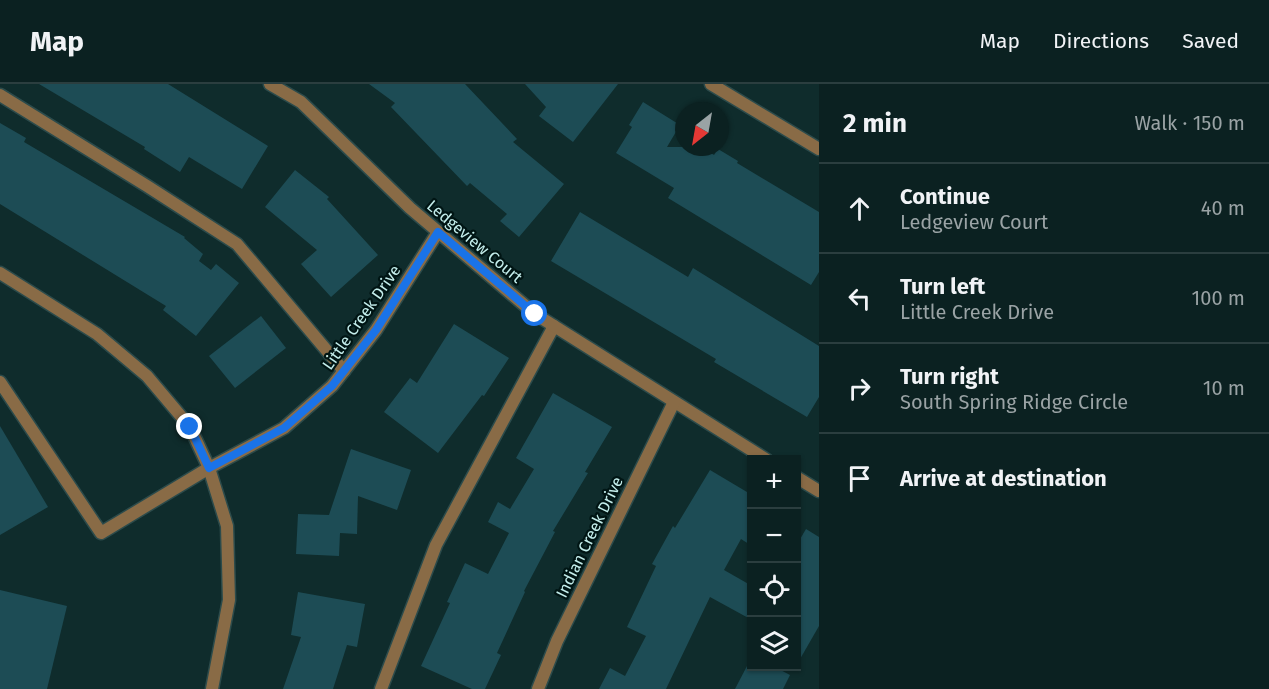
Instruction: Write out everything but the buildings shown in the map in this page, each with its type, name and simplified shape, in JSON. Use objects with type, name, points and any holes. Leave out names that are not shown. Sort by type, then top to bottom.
[{"type":"street","name":"Ledgeview Court","points":[[270,84],[301,102],[410,208],[535,314],[760,455]]},
{"type":"street","points":[[711,84],[819,149]]},
{"type":"street","points":[[0,95],[237,244],[344,371]]},
{"type":"street","name":"Little Creek Drive","points":[[0,382],[101,533],[209,468],[284,428],[332,386],[376,330],[438,232]]},
{"type":"street","points":[[0,273],[97,334],[147,376],[190,427],[209,468],[227,526],[229,600],[212,689]]},
{"type":"street","points":[[381,689],[436,545],[554,326]]},
{"type":"street","name":"Indian Creek Drive","points":[[538,689],[557,641],[674,402]]},
{"type":"street","points":[[801,480],[819,491]]},
{"type":"route","points":[[190,427],[209,468],[284,428],[332,386],[344,371],[376,330],[438,232],[535,314]]}]
